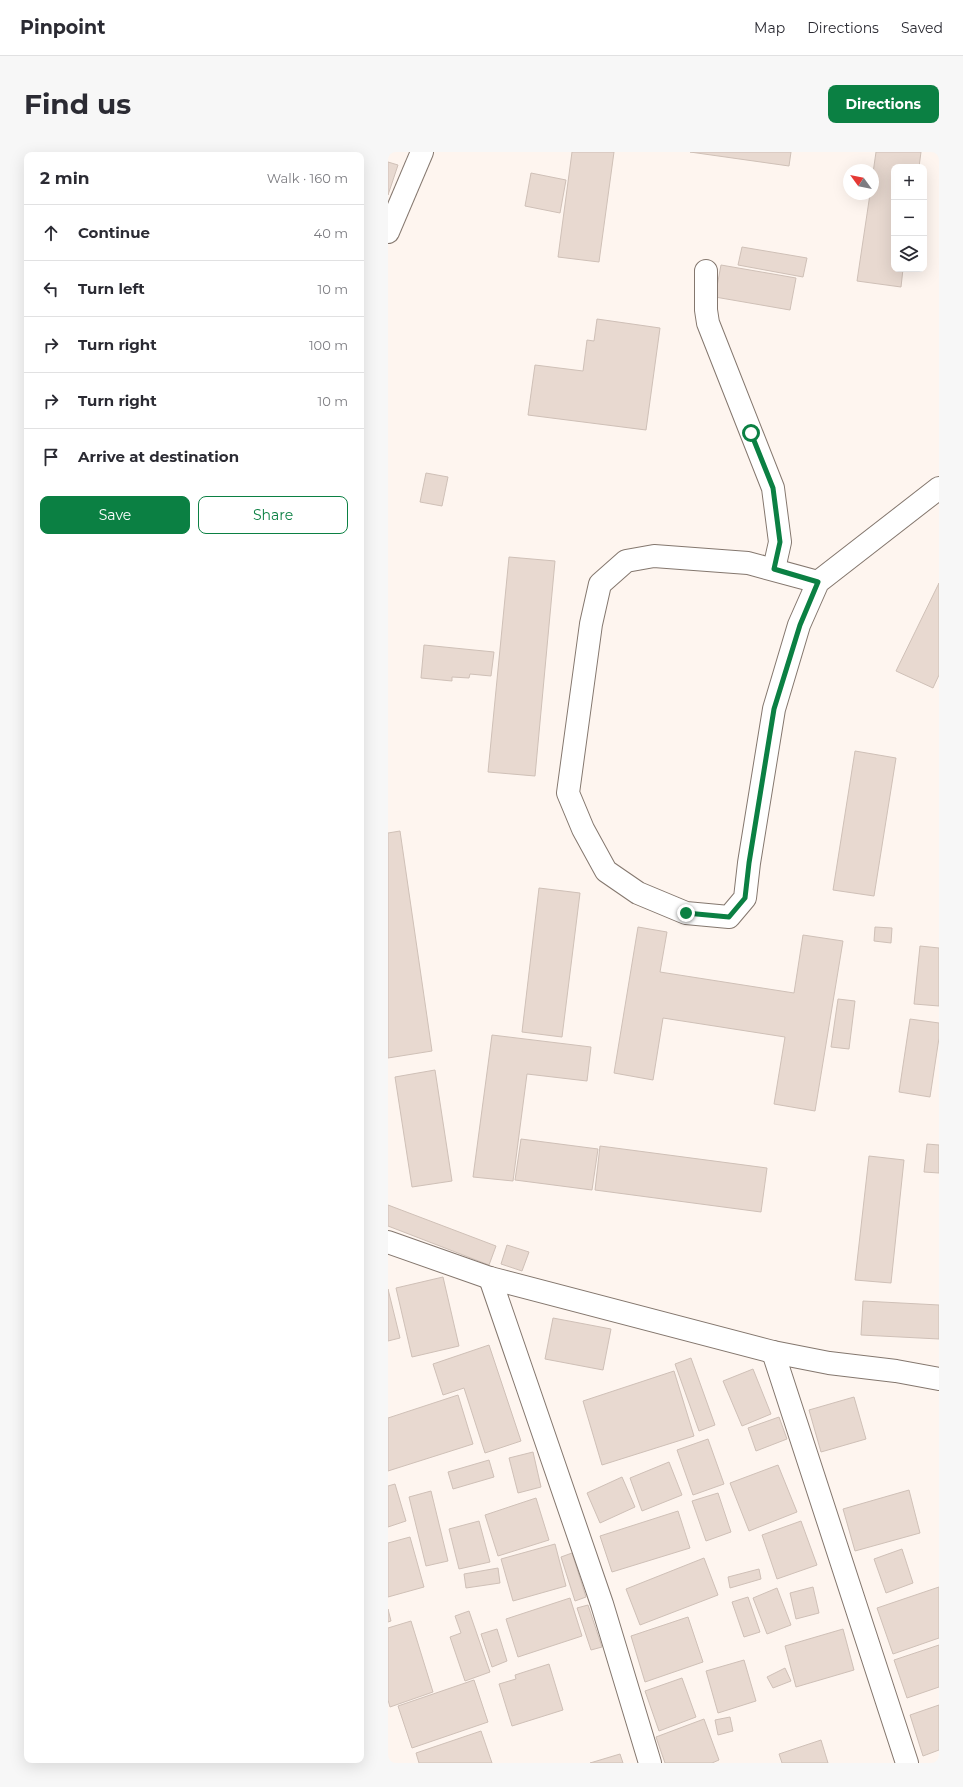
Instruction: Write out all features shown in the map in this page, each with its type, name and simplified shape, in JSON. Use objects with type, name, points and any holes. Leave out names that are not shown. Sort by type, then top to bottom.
[{"type":"street","points":[[388,232],[422,152]]},
{"type":"street","points":[[706,271],[706,310],[708,323],[773,488],[780,542],[774,569]]},
{"type":"street","points":[[818,582],[748,563],[654,556],[626,561],[600,584],[591,624],[568,793],[583,829],[606,871],[638,893],[686,913],[729,917],[745,898],[749,863],[774,709],[800,625],[818,582],[939,488]]},
{"type":"street","points":[[388,1242],[490,1278],[773,1352],[829,1363],[896,1371],[939,1379]]},
{"type":"street","points":[[490,1278],[602,1604],[650,1763]]},
{"type":"street","points":[[773,1352],[907,1763]]},
{"type":"building","points":[[572,152],[614,152],[599,262],[558,257]]},
{"type":"building","points":[[690,152],[791,152],[789,166]]},
{"type":"building","points":[[876,152],[921,152],[919,164],[891,164],[891,272],[903,272],[901,287],[857,281],[869,200],[879,200],[879,164],[874,164]]},
{"type":"building","points":[[388,162],[398,165],[388,195]]},
{"type":"building","points":[[531,173],[566,180],[560,213],[525,206]]},
{"type":"building","points":[[742,247],[807,258],[803,277],[738,265]]},
{"type":"building","points":[[721,265],[796,278],[790,310],[715,297]]},
{"type":"building","points":[[597,319],[660,328],[646,430],[528,415],[535,365],[583,371],[587,340],[594,341]]},
{"type":"building","points":[[426,473],[448,477],[442,506],[420,502]]},
{"type":"building","points":[[509,557],[555,561],[535,776],[488,772]]},
{"type":"building","points":[[939,583],[939,675],[933,688],[896,671]]},
{"type":"building","points":[[424,645],[494,652],[491,676],[470,674],[469,678],[452,677],[452,681],[421,678]]},
{"type":"building","points":[[855,751],[896,758],[874,896],[833,890]]},
{"type":"building","points":[[400,831],[432,1051],[388,1058],[388,833]]},
{"type":"building","points":[[539,888],[580,893],[562,1037],[522,1032]]},
{"type":"building","points":[[638,927],[667,932],[660,972],[794,993],[803,935],[843,941],[815,1111],[774,1104],[785,1037],[663,1018],[653,1080],[614,1073]]},
{"type":"building","points":[[875,927],[892,928],[891,943],[874,941]]},
{"type":"building","points":[[920,946],[939,948],[939,1006],[914,1004]]},
{"type":"building","points":[[838,999],[855,1001],[849,1049],[831,1047]]},
{"type":"building","points":[[910,1019],[939,1023],[939,1038],[930,1097],[899,1092]]},
{"type":"building","points":[[492,1035],[591,1047],[587,1081],[527,1074],[513,1181],[473,1177]]},
{"type":"building","points":[[435,1070],[452,1181],[412,1187],[395,1077]]},
{"type":"building","points":[[521,1139],[598,1149],[592,1190],[515,1180]]},
{"type":"building","points":[[927,1144],[939,1145],[939,1173],[924,1172]]},
{"type":"building","points":[[600,1146],[767,1168],[761,1212],[595,1190]]},
{"type":"building","points":[[869,1156],[904,1160],[891,1283],[855,1280]]},
{"type":"building","points":[[388,1205],[496,1246],[489,1265],[388,1226]]},
{"type":"building","points":[[507,1245],[529,1252],[522,1271],[501,1264]]},
{"type":"building","points":[[443,1277],[459,1346],[412,1357],[396,1288]]},
{"type":"building","points":[[388,1289],[400,1338],[388,1341]]},
{"type":"building","points":[[863,1301],[939,1305],[939,1339],[861,1335]]},
{"type":"building","points":[[553,1318],[611,1329],[603,1370],[545,1359]]},
{"type":"building","points":[[489,1345],[521,1441],[485,1453],[464,1388],[443,1395],[433,1364]]},
{"type":"building","points":[[691,1358],[715,1425],[699,1431],[675,1364]]},
{"type":"building","points":[[753,1369],[771,1414],[742,1426],[723,1381]]},
{"type":"building","points":[[674,1371],[694,1436],[602,1465],[583,1401]]},
{"type":"building","points":[[458,1395],[473,1444],[388,1471],[388,1418]]},
{"type":"building","points":[[854,1397],[866,1439],[821,1452],[809,1410]]},
{"type":"building","points":[[779,1417],[787,1439],[756,1451],[748,1428]]},
{"type":"building","points":[[708,1439],[724,1484],[693,1495],[677,1450]]},
{"type":"building","points":[[533,1452],[541,1487],[518,1493],[509,1458]]},
{"type":"building","points":[[489,1460],[494,1477],[453,1489],[448,1472]]},
{"type":"building","points":[[669,1462],[682,1495],[642,1511],[630,1478]]},
{"type":"building","points":[[778,1465],[797,1512],[749,1531],[730,1483]]},
{"type":"building","points":[[622,1477],[635,1507],[600,1523],[587,1493]]},
{"type":"building","points":[[395,1484],[406,1521],[388,1527],[388,1486]]},
{"type":"building","points":[[909,1490],[920,1533],[855,1551],[843,1509]]},
{"type":"building","points":[[431,1491],[448,1561],[426,1566],[409,1497]]},
{"type":"building","points":[[718,1493],[731,1532],[706,1541],[692,1501]]},
{"type":"building","points":[[536,1498],[549,1540],[498,1556],[485,1515]]},
{"type":"building","points":[[678,1511],[690,1548],[612,1572],[600,1536]]},
{"type":"building","points":[[479,1521],[490,1562],[459,1569],[449,1529]]},
{"type":"building","points":[[801,1521],[817,1565],[777,1579],[762,1535]]},
{"type":"building","points":[[410,1537],[424,1587],[388,1597],[388,1543]]},
{"type":"building","points":[[555,1544],[566,1586],[513,1601],[501,1559]]},
{"type":"building","points":[[902,1549],[913,1583],[886,1593],[874,1559]]},
{"type":"building","points":[[572,1553],[586,1597],[575,1601],[561,1557]]},
{"type":"building","points":[[704,1558],[718,1595],[640,1625],[626,1589]]},
{"type":"building","points":[[498,1568],[500,1583],[466,1588],[464,1574]]},
{"type":"building","points":[[759,1569],[761,1579],[730,1588],[728,1577]]},
{"type":"building","points":[[813,1587],[819,1613],[796,1619],[790,1593]]},
{"type":"building","points":[[939,1587],[939,1638],[893,1654],[877,1608]]},
{"type":"building","points":[[777,1588],[791,1625],[767,1634],[753,1598]]},
{"type":"building","points":[[748,1597],[760,1632],[744,1637],[732,1602]]},
{"type":"building","points":[[570,1598],[582,1636],[518,1657],[506,1619]]},
{"type":"building","points":[[588,1605],[602,1647],[591,1650],[577,1608]]},
{"type":"building","points":[[388,1609],[391,1621],[388,1622]]},
{"type":"building","points":[[469,1611],[490,1672],[465,1681],[450,1637],[461,1633],[455,1616]]},
{"type":"building","points":[[688,1617],[703,1662],[645,1682],[631,1636]]},
{"type":"building","points":[[411,1621],[433,1692],[390,1707],[388,1700],[388,1628]]},
{"type":"building","points":[[497,1629],[507,1661],[492,1667],[481,1634]]},
{"type":"building","points":[[843,1629],[854,1670],[796,1687],[785,1646]]},
{"type":"building","points":[[939,1645],[939,1687],[907,1698],[894,1660]]},
{"type":"building","points":[[744,1660],[756,1701],[718,1713],[706,1671]]},
{"type":"building","points":[[549,1664],[563,1710],[512,1726],[499,1684],[516,1679],[515,1675]]},
{"type":"building","points":[[785,1668],[791,1681],[773,1688],[767,1677]]},
{"type":"building","points":[[682,1678],[696,1717],[659,1731],[645,1691]]},
{"type":"building","points":[[474,1680],[488,1722],[412,1748],[398,1706]]},
{"type":"building","points":[[939,1705],[939,1750],[923,1756],[910,1715]]},
{"type":"building","points":[[730,1717],[733,1731],[718,1735],[715,1720]]},
{"type":"building","points":[[704,1719],[719,1760],[712,1763],[665,1763],[656,1737]]},
{"type":"building","points":[[481,1731],[492,1763],[419,1763],[416,1753]]},
{"type":"building","points":[[821,1740],[828,1763],[782,1763],[779,1754]]},
{"type":"building","points":[[620,1754],[623,1763],[590,1763]]},
{"type":"route","points":[[686,913],[729,917],[745,898],[749,863],[774,709],[800,625],[818,582],[774,569],[780,542],[773,488],[751,433]]}]
